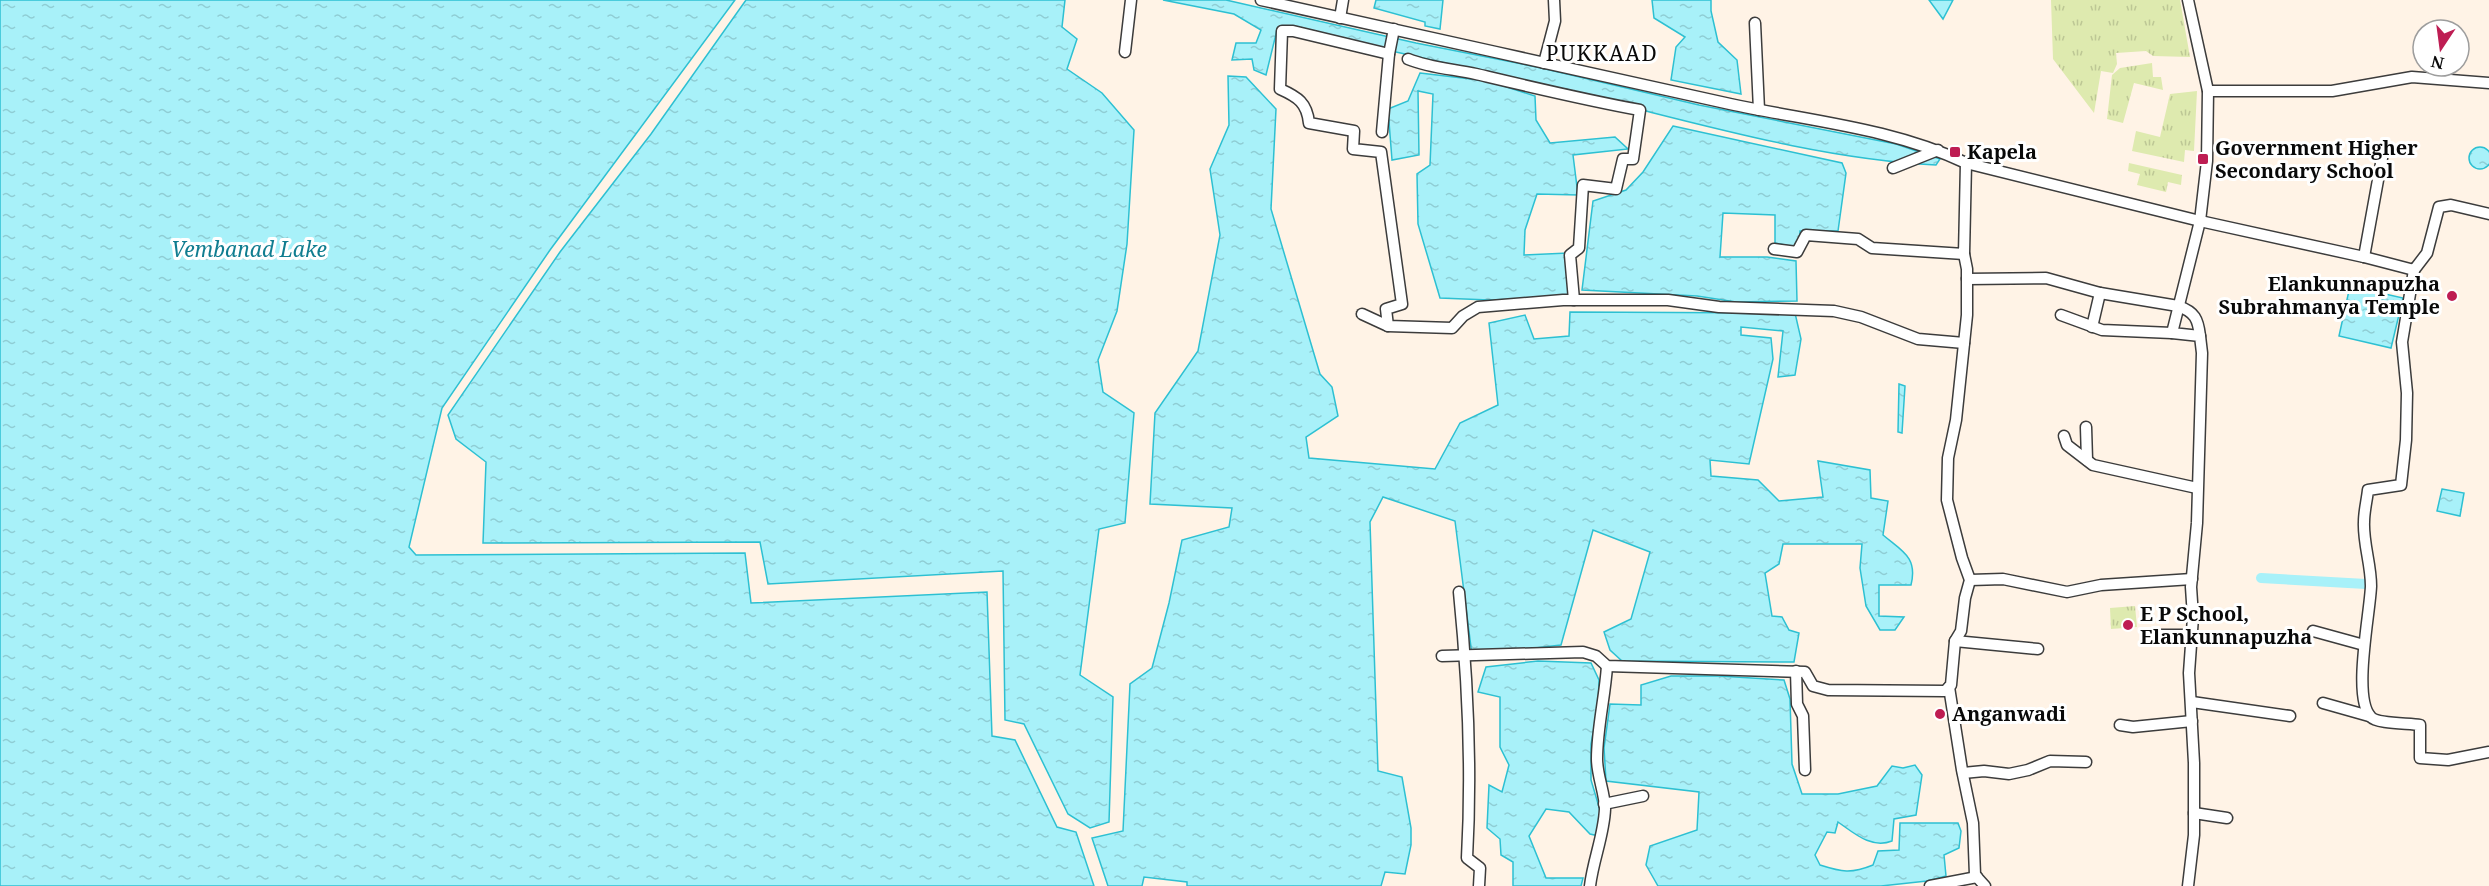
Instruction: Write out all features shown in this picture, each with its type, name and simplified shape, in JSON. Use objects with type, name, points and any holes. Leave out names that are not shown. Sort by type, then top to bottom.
[{"type":"street","points":[[1125,52],[1131,0]]},
{"type":"street","points":[[1261,0],[1759,110],[1892,136],[1938,150],[1966,163],[2200,221],[2414,270]]},
{"type":"street","points":[[1340,18],[1343,0]]},
{"type":"street","points":[[1544,63],[1555,21],[1554,0]]},
{"type":"street","points":[[2172,333],[2200,221],[2207,161],[2208,91],[2188,0]]},
{"type":"street","points":[[1755,23],[1759,110]]},
{"type":"street","points":[[1382,132],[1389,54],[1394,30]]},
{"type":"street","points":[[1388,326],[1386,309],[1402,304],[1381,152],[1353,149],[1354,131],[1309,123],[1307,109],[1297,97],[1280,88],[1282,32],[1293,31],[1389,54]]},
{"type":"street","points":[[1408,59],[1421,65],[1474,74],[1545,92],[1640,110],[1633,159],[1623,159],[1616,189],[1583,185],[1579,248],[1570,255],[1574,300]]},
{"type":"street","points":[[2208,91],[2332,91],[2412,77],[2489,83]]},
{"type":"street","points":[[2364,257],[2384,147]]},
{"type":"street","points":[[1893,168],[1938,150]]},
{"type":"street","points":[[1966,163],[1964,254],[1967,315],[1956,420],[1948,458],[1947,500],[1962,558],[1970,579],[1961,632],[1955,641],[1949,687],[1973,823],[1975,875],[1981,882]]},
{"type":"street","points":[[2369,716],[2362,692],[2364,645],[2371,584],[2364,522],[2368,490],[2401,485],[2406,440],[2407,393],[2402,342],[2414,270],[2427,253],[2439,207],[2451,205],[2489,214]]},
{"type":"street","points":[[1774,249],[1797,252],[1806,236],[1858,239],[1872,248],[1964,254]]},
{"type":"street","points":[[1967,279],[2046,278],[2100,293],[2178,306],[2190,310],[2195,315],[2200,336],[2202,373],[2189,673],[2192,702],[2194,813],[2188,886]]},
{"type":"street","points":[[2092,327],[2100,293]]},
{"type":"street","points":[[1362,314],[1388,326],[1452,328],[1462,316],[1478,307],[1574,300],[1668,300],[1719,307],[1834,311],[1861,317],[1918,339],[1964,344]]},
{"type":"street","points":[[2061,315],[2102,330],[2200,336]]},
{"type":"street","points":[[2086,427],[2086,460]]},
{"type":"street","points":[[2064,436],[2067,445],[2093,465],[2198,488]]},
{"type":"street","points":[[1970,579],[2003,579],[2067,592],[2110,584],[2192,579]]},
{"type":"street","points":[[1459,592],[1466,655],[1471,787],[1467,858],[1480,868],[1479,886]]},
{"type":"street","points":[[2313,631],[2364,645]]},
{"type":"street","points":[[2161,635],[2192,635]]},
{"type":"street","points":[[1955,641],[2038,649]]},
{"type":"street","points":[[1442,656],[1583,652],[1596,656],[1607,666],[1806,672],[1813,686],[1827,690],[1945,691],[1949,687]]},
{"type":"street","points":[[1590,886],[1592,863],[1603,824],[1604,804],[1597,758],[1607,666]]},
{"type":"street","points":[[1796,671],[1797,704],[1803,716],[1805,770]]},
{"type":"street","points":[[2192,702],[2290,716]]},
{"type":"street","points":[[2323,703],[2376,720],[2420,725],[2420,758],[2448,760],[2489,752]]},
{"type":"street","points":[[2120,725],[2133,727],[2192,721]]},
{"type":"street","points":[[1963,773],[1984,771],[2009,774],[2050,762],[2086,762]]},
{"type":"street","points":[[1604,804],[1643,796]]},
{"type":"street","points":[[2194,813],[2227,818]]},
{"type":"street","points":[[1930,886],[1981,882]]},
{"type":"green space","points":[[2051,0],[2180,0],[2190,57],[2153,56],[2146,51],[2116,53],[2117,64],[2113,73],[2101,71],[2094,113],[2053,59]]},
{"type":"green space","points":[[2152,63],[2153,77],[2161,77],[2163,90],[2134,83],[2123,123],[2107,119],[2112,75],[2120,68]]},
{"type":"green space","points":[[2197,91],[2194,151],[2185,150],[2184,162],[2132,151],[2136,131],[2160,137],[2170,94]]},
{"type":"green space","points":[[2129,163],[2182,175],[2181,185],[2168,182],[2166,192],[2137,185],[2140,174],[2128,171]]},
{"type":"green space","name":"E P School, Elankunnapuzha","points":[[2135,606],[2137,627],[2111,629],[2110,608]]},
{"type":"water","name":"Vembanad Lake","points":[[0,0],[735,0],[550,250],[442,408],[409,547],[416,555],[745,553],[751,603],[987,592],[992,736],[1015,740],[1057,827],[1076,832],[1094,886],[0,886]]},
{"type":"water","points":[[746,0],[1065,0],[1062,27],[1077,39],[1067,69],[1102,93],[1134,130],[1127,244],[1117,311],[1098,360],[1103,392],[1134,413],[1125,523],[1099,529],[1080,675],[1113,697],[1109,822],[1090,828],[1068,814],[1024,724],[1005,720],[1003,571],[768,584],[760,542],[483,543],[486,462],[456,439],[448,415],[560,252],[651,134]]},
{"type":"water","points":[[1163,0],[1226,0],[1416,43],[1537,67],[1699,105],[1896,144],[1940,159],[1936,165],[1894,162],[1770,141],[1287,28],[1277,30],[1266,75],[1254,70],[1252,59],[1232,60],[1236,43],[1256,43],[1261,30],[1234,14]]},
{"type":"water","points":[[1376,0],[1443,0],[1440,29],[1425,26],[1425,22],[1374,8]]},
{"type":"water","points":[[1652,0],[1711,0],[1711,11],[1718,42],[1737,60],[1741,94],[1671,80],[1676,47],[1685,37],[1654,18]]},
{"type":"water","points":[[1929,0],[1953,0],[1943,19]]},
{"type":"water","points":[[1420,73],[1488,81],[1535,96],[1536,120],[1550,143],[1615,137],[1628,149],[1573,155],[1578,195],[1537,194],[1525,230],[1524,255],[1568,253],[1571,297],[1489,300],[1440,298],[1418,224],[1417,174],[1430,165],[1433,94],[1418,91],[1419,155],[1392,160],[1388,109],[1408,101]]},
{"type":"water","points":[[1228,76],[1246,77],[1276,109],[1271,209],[1320,374],[1332,387],[1338,416],[1306,437],[1309,458],[1435,469],[1460,423],[1498,405],[1489,323],[1525,315],[1534,339],[1569,336],[1570,312],[1795,313],[1801,339],[1795,375],[1778,377],[1783,331],[1741,327],[1741,335],[1771,338],[1773,359],[1749,464],[1710,460],[1711,476],[1758,480],[1779,501],[1823,497],[1818,461],[1870,470],[1871,498],[1888,501],[1883,535],[1902,550],[1912,568],[1911,585],[1879,585],[1879,616],[1904,617],[1895,630],[1880,630],[1866,606],[1860,568],[1862,544],[1783,544],[1779,564],[1765,573],[1772,616],[1782,617],[1789,630],[1799,633],[1794,662],[1622,661],[1610,650],[1604,632],[1631,619],[1650,552],[1593,530],[1561,645],[1472,655],[1455,521],[1383,497],[1370,522],[1378,771],[1402,777],[1411,828],[1411,845],[1405,874],[1385,872],[1381,886],[1187,886],[1187,882],[1144,877],[1142,886],[1108,886],[1092,838],[1123,831],[1130,684],[1152,668],[1182,540],[1229,527],[1232,508],[1150,504],[1155,413],[1198,351],[1220,235],[1210,169],[1229,125]]},
{"type":"water","points":[[1673,126],[1842,163],[1846,173],[1838,231],[1800,231],[1799,248],[1775,243],[1775,215],[1723,213],[1720,257],[1767,257],[1796,261],[1797,301],[1736,302],[1697,296],[1582,290],[1593,201],[1626,190],[1643,172]]},
{"type":"water","points":[[2480,147],[2488,150],[2491,158],[2488,166],[2480,169],[2472,166],[2469,158],[2472,150]]},
{"type":"water","points":[[2350,286],[2403,298],[2391,348],[2339,336]]},
{"type":"water","points":[[1899,384],[1905,386],[1902,433],[1898,432]]},
{"type":"water","points":[[2442,489],[2464,493],[2460,516],[2437,511]]},
{"type":"water","points":[[1538,661],[1591,663],[1599,680],[1598,706],[1591,744],[1591,780],[1602,817],[1599,836],[1590,834],[1569,812],[1546,809],[1529,836],[1546,878],[1583,878],[1581,886],[1513,886],[1513,862],[1501,855],[1500,839],[1487,828],[1489,785],[1502,792],[1509,765],[1500,747],[1500,697],[1478,692],[1486,667]]},
{"type":"water","points":[[1671,676],[1784,680],[1790,699],[1792,764],[1802,794],[1838,794],[1877,786],[1892,766],[1903,768],[1915,765],[1922,775],[1916,815],[1894,819],[1892,841],[1877,843],[1863,839],[1838,822],[1835,833],[1827,832],[1815,855],[1820,865],[1841,870],[1859,870],[1873,865],[1878,851],[1899,850],[1900,823],[1958,823],[1961,831],[1959,848],[1944,855],[1946,876],[1927,881],[1881,886],[1658,886],[1646,865],[1650,846],[1697,830],[1699,792],[1606,781],[1604,748],[1610,704],[1641,705],[1641,685]]},
{"type":"waterway","points":[[2261,578],[2366,584]]},
{"type":"place","name":"Kapela","points":[[1955,152]]},
{"type":"place","name":"Government Higher Secondary School","points":[[2203,159]]},
{"type":"place","name":"Elankunnapuzha Subrahmanya Temple","points":[[2452,296]]},
{"type":"place","name":"E P School, Elankunnapuzha","points":[[2128,625]]},
{"type":"place","name":"Anganwadi","points":[[1940,714]]},
{"type":"district","name":"PUKKAAD","points":[[1602,54]]}]
